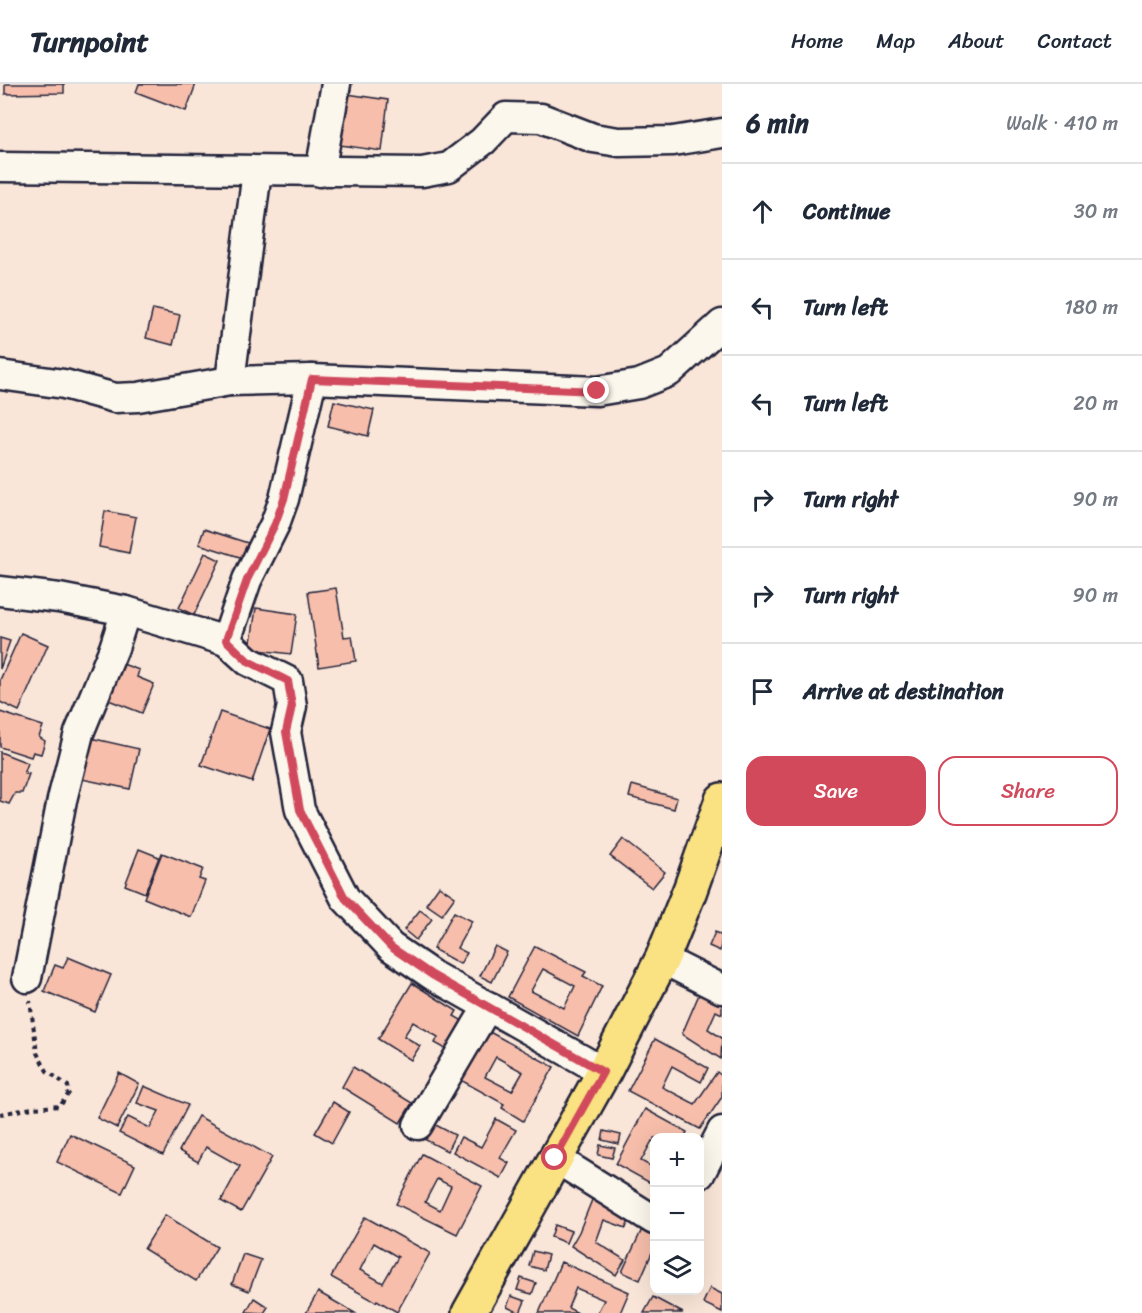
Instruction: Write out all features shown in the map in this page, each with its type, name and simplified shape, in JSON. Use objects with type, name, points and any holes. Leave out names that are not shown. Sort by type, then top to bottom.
[{"type":"main road","points":[[469,1313],[603,1072],[662,959],[690,890],[722,800]]},
{"type":"street","points":[[320,172],[336,84]]},
{"type":"street","points":[[0,167],[422,172],[449,167],[483,141],[506,117],[541,118],[593,138],[620,142],[673,141],[722,133]]},
{"type":"street","points":[[230,381],[258,171]]},
{"type":"street","points":[[0,375],[64,384],[115,398],[138,397],[230,381],[312,379],[597,391],[639,384],[669,372],[722,324]]},
{"type":"street","points":[[226,640],[247,580],[275,524],[284,499],[312,379]]},
{"type":"street","points":[[0,591],[59,598],[126,611],[226,640],[248,661],[288,681],[292,706],[286,732],[300,810],[345,898],[391,947],[432,975],[603,1072]]},
{"type":"street","points":[[27,978],[62,800],[79,733],[114,648],[126,611]]},
{"type":"street","points":[[662,959],[722,989]]},
{"type":"street","points":[[418,1125],[488,1006]]},
{"type":"street","points":[[704,1165],[722,1131]]},
{"type":"street","points":[[555,1158],[650,1217]]},
{"type":"path","points":[[0,1114],[60,1106],[69,1094],[68,1086],[47,1071],[38,1053],[27,978]]},
{"type":"building","points":[[5,84],[64,84],[64,93],[5,94]]},
{"type":"building","points":[[139,84],[196,84],[186,111],[136,92]]},
{"type":"building","points":[[340,93],[388,100],[382,151],[333,144]]},
{"type":"building","points":[[153,309],[180,315],[173,345],[146,338]]},
{"type":"building","points":[[334,401],[374,410],[368,436],[328,426]]},
{"type":"building","points":[[105,511],[136,517],[129,553],[99,547]]},
{"type":"building","points":[[204,529],[248,543],[243,558],[199,544]]},
{"type":"building","points":[[205,553],[220,560],[194,615],[179,608]]},
{"type":"building","points":[[336,588],[344,637],[352,636],[356,661],[319,667],[308,592]]},
{"type":"building","points":[[256,608],[297,614],[291,654],[250,649]]},
{"type":"building","points":[[21,633],[48,645],[19,711],[0,702],[0,680]]},
{"type":"building","points":[[0,638],[10,641],[0,669]]},
{"type":"building","points":[[120,663],[139,670],[137,677],[154,684],[142,713],[106,699]]},
{"type":"building","points":[[0,712],[43,726],[39,737],[45,741],[41,754],[33,752],[31,757],[0,747]]},
{"type":"building","points":[[220,712],[270,729],[252,782],[201,765]]},
{"type":"building","points":[[86,737],[139,749],[130,789],[77,778]]},
{"type":"building","points":[[0,752],[28,763],[24,774],[29,774],[22,793],[15,793],[9,804],[0,801]]},
{"type":"building","points":[[632,785],[677,798],[674,809],[629,797]]},
{"type":"building","points":[[623,839],[665,872],[652,888],[610,856]]},
{"type":"building","points":[[139,849],[159,857],[145,893],[125,885]]},
{"type":"building","points":[[162,853],[203,869],[199,879],[205,881],[191,917],[144,898]]},
{"type":"building","points":[[439,886],[455,897],[442,915],[426,904]]},
{"type":"building","points":[[420,910],[432,919],[416,940],[404,930]]},
{"type":"building","points":[[454,912],[472,921],[457,948],[467,953],[460,964],[433,949]]},
{"type":"building","points":[[715,932],[722,936],[720,951],[709,946]]},
{"type":"building","points":[[495,946],[507,952],[492,982],[480,976]]},
{"type":"building","points":[[535,946],[586,972],[583,976],[602,986],[578,1036],[508,997]],"holes":[[[543,969],[575,986],[564,1008],[531,991]]]},
{"type":"building","points":[[68,957],[111,975],[95,1012],[44,991],[55,965],[63,968]]},
{"type":"building","points":[[412,983],[457,1011],[454,1016],[468,1024],[453,1053],[435,1043],[438,1037],[413,1022],[404,1036],[420,1046],[411,1060],[378,1039]]},
{"type":"building","points":[[703,985],[722,993],[722,1014],[716,1011],[708,1029],[722,1038],[721,1059],[682,1034]]},
{"type":"building","points":[[484,1029],[554,1067],[523,1121],[502,1108],[504,1104],[457,1078]],"holes":[[[496,1057],[523,1072],[512,1091],[485,1077]]]},
{"type":"building","points":[[655,1039],[708,1068],[701,1082],[672,1066],[662,1087],[695,1104],[717,1072],[722,1076],[722,1097],[700,1129],[628,1091]]},
{"type":"building","points":[[353,1067],[412,1103],[400,1123],[342,1087]]},
{"type":"building","points":[[119,1073],[139,1084],[117,1128],[97,1118]]},
{"type":"building","points":[[144,1086],[188,1105],[163,1155],[119,1133],[128,1117],[150,1128],[159,1111],[137,1103]]},
{"type":"building","points":[[333,1102],[349,1112],[332,1143],[315,1133]]},
{"type":"building","points":[[645,1109],[687,1132],[650,1133],[650,1145],[641,1161],[650,1166],[650,1183],[616,1164]]},
{"type":"building","points":[[198,1116],[272,1157],[241,1212],[221,1201],[240,1166],[206,1147],[198,1162],[179,1151]]},
{"type":"building","points":[[496,1119],[516,1130],[500,1158],[509,1163],[501,1178],[453,1152],[461,1137],[481,1147]]},
{"type":"building","points":[[430,1122],[455,1135],[447,1151],[422,1138]]},
{"type":"building","points":[[604,1131],[621,1135],[619,1144],[602,1140]]},
{"type":"building","points":[[70,1134],[135,1165],[122,1193],[57,1162]]},
{"type":"building","points":[[600,1145],[615,1148],[612,1158],[598,1155]]},
{"type":"building","points":[[422,1154],[482,1186],[457,1234],[396,1204]],"holes":[[[437,1179],[451,1186],[440,1210],[425,1202]]]},
{"type":"building","points":[[594,1195],[633,1210],[626,1228],[604,1220],[596,1242],[625,1260],[616,1275],[571,1246]]},
{"type":"building","points":[[165,1215],[217,1247],[196,1281],[144,1249]]},
{"type":"building","points":[[365,1217],[430,1253],[397,1312],[331,1277]],"holes":[[[374,1243],[398,1257],[383,1283],[360,1270]]]},
{"type":"building","points":[[645,1223],[650,1225],[650,1257],[640,1280],[622,1272]]},
{"type":"building","points":[[555,1225],[571,1231],[566,1243],[551,1237]]},
{"type":"building","points":[[533,1251],[548,1255],[544,1270],[529,1266]]},
{"type":"building","points":[[243,1254],[261,1260],[249,1291],[232,1284]]},
{"type":"building","points":[[561,1262],[629,1292],[620,1313],[597,1313],[604,1300],[576,1288],[568,1308],[578,1313],[539,1313]]},
{"type":"building","points":[[521,1278],[536,1283],[532,1294],[517,1290]]},
{"type":"building","points":[[710,1288],[722,1294],[722,1312],[703,1303]]},
{"type":"building","points":[[318,1292],[355,1313],[306,1313]]},
{"type":"building","points":[[511,1296],[525,1301],[520,1313],[507,1307]]},
{"type":"building","points":[[653,1297],[683,1313],[644,1313]]},
{"type":"building","points":[[254,1298],[268,1307],[264,1313],[246,1312]]},
{"type":"route","points":[[555,1158],[603,1072],[432,975],[391,947],[345,898],[300,810],[286,732],[292,706],[288,681],[248,661],[226,640],[247,580],[275,524],[284,499],[312,379],[597,391]]}]
